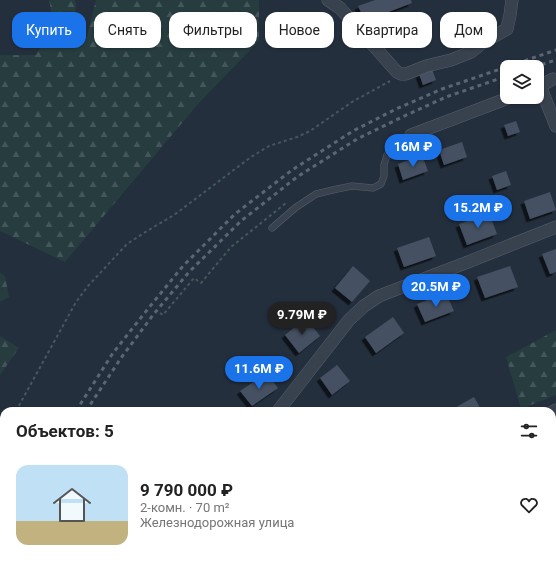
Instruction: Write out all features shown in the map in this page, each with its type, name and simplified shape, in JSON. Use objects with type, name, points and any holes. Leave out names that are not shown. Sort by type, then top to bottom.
[{"type":"street","points":[[328,0],[340,8],[397,72],[401,74],[406,74],[426,66],[451,60],[470,52],[482,43],[507,29],[512,0]]},
{"type":"street","points":[[544,84],[553,79]]},
{"type":"street","points":[[544,98],[556,126]]},
{"type":"street","points":[[411,136],[500,101]]},
{"type":"street","points":[[281,407],[349,320],[364,306],[378,296],[556,227]]},
{"type":"lane","points":[[272,228],[295,208],[316,194],[337,188],[352,186],[373,188],[381,184],[384,176],[384,165],[387,154],[398,142],[411,136]]},
{"type":"path","points":[[18,407],[76,302],[88,286],[128,244],[174,215],[269,146],[310,131],[352,102],[401,74]]},
{"type":"path","points":[[160,313],[162,315],[194,278],[201,283],[232,248],[286,203],[289,207]]},
{"type":"green space","points":[[49,0],[75,0],[76,12],[51,12]]},
{"type":"green space","points":[[96,0],[259,0],[259,41],[257,43],[257,12],[169,12],[169,48],[252,48],[198,104],[65,262],[0,231],[0,55],[36,55],[40,48],[86,48],[86,37]]},
{"type":"green space","points":[[0,273],[5,276],[9,297],[0,302]]},
{"type":"green space","points":[[556,330],[556,395],[526,407],[520,407],[506,357]]},
{"type":"green space","points":[[0,336],[19,348],[0,375]]},
{"type":"building","points":[[375,0],[411,0],[412,3],[388,12],[361,12],[358,6]]},
{"type":"building","points":[[432,69],[436,80],[423,85],[419,74]]},
{"type":"building","points":[[516,121],[520,132],[508,136],[504,125]]},
{"type":"building","points":[[462,142],[467,157],[444,165],[439,150]]},
{"type":"building","points":[[422,155],[428,171],[403,180],[398,164]]},
{"type":"building","points":[[506,171],[511,185],[497,190],[492,176]]},
{"type":"building","points":[[550,192],[556,210],[530,219],[524,201]]},
{"type":"building","points":[[489,213],[497,234],[467,245],[459,224]]},
{"type":"building","points":[[429,237],[436,256],[404,267],[397,248]]},
{"type":"building","points":[[556,249],[556,272],[550,274],[542,254]]},
{"type":"building","points":[[353,266],[370,281],[352,302],[335,288]]},
{"type":"building","points":[[510,266],[518,287],[485,298],[477,277]]},
{"type":"building","points":[[446,293],[454,311],[425,322],[417,304]]},
{"type":"building","points":[[393,317],[404,333],[376,353],[365,337]]},
{"type":"building","points":[[306,318],[320,336],[299,353],[285,335]]},
{"type":"building","points":[[337,365],[350,381],[332,395],[320,378]]},
{"type":"building","points":[[267,373],[278,388],[252,406],[240,391]]},
{"type":"building","points":[[474,397],[480,407],[456,407]]},
{"type":"railway","points":[[79,407],[113,353],[183,266],[235,214],[292,170],[353,131],[396,109],[442,89],[556,50]]},
{"type":"railway","points":[[544,64],[556,60]]},
{"type":"railway","points":[[89,407],[121,358],[153,315],[189,272],[241,221],[297,177],[357,139],[446,97],[500,78]]}]
